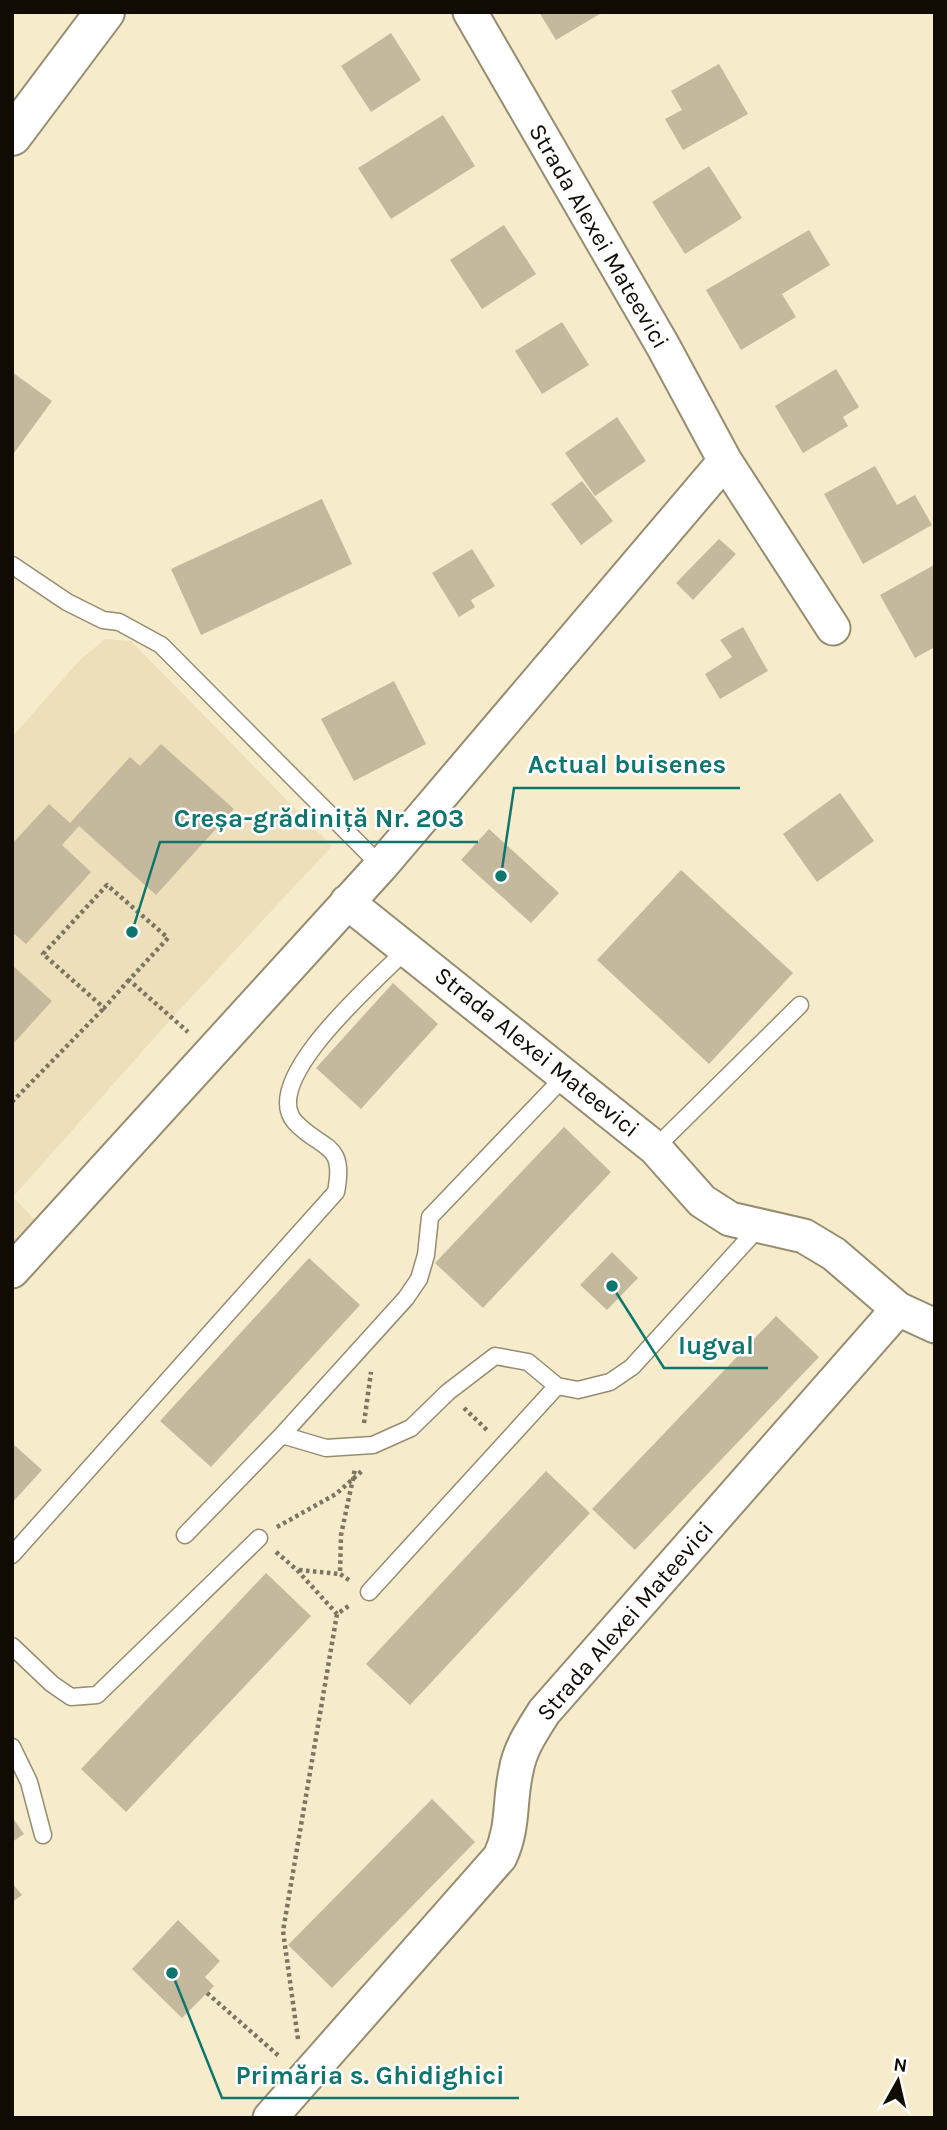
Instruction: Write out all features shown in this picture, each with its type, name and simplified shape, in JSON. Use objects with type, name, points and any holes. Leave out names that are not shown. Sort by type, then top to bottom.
[{"type":"street","name":"Strada Alexei Mateevici","points":[[470,12],[663,346],[725,461],[833,628]]},
{"type":"street","points":[[12,136],[101,15]]},
{"type":"street","points":[[12,1271],[381,866],[725,461]]},
{"type":"street","name":"Strada Alexei Mateevici","points":[[347,902],[567,1074],[655,1148],[702,1201],[730,1219],[762,1224],[804,1236],[834,1254],[898,1309],[935,1326]]},
{"type":"street","name":"Strada Alexei Mateevici","points":[[270,2118],[500,1857],[509,1837],[516,1771],[524,1742],[544,1712],[898,1309]]},
{"type":"lane","points":[[12,565],[67,602],[103,620],[119,622],[161,645],[381,866]]},
{"type":"lane","points":[[12,1555],[336,1192],[341,1170],[329,1146],[296,1122],[288,1109],[289,1084],[306,1054],[407,949]]},
{"type":"lane","points":[[655,1148],[800,1005]]},
{"type":"lane","points":[[185,1535],[282,1435],[407,1298],[419,1279],[426,1255],[429,1217],[567,1074]]},
{"type":"lane","points":[[282,1435],[326,1448],[373,1445],[411,1428],[448,1392],[495,1356],[528,1362],[557,1386],[578,1390],[610,1382],[632,1367],[762,1224]]},
{"type":"lane","points":[[369,1592],[557,1386]]},
{"type":"lane","points":[[12,1646],[52,1684],[71,1697],[97,1695],[259,1538]]},
{"type":"lane","points":[[12,1747],[29,1782],[43,1835]]},
{"type":"path","points":[[12,1102],[104,1007],[168,938],[107,884],[43,954],[104,1007]]},
{"type":"path","points":[[129,980],[211,1050]]},
{"type":"path","points":[[448,1392],[503,1445]]},
{"type":"path","points":[[337,1614],[297,1570],[259,1538],[336,1494],[411,1428]]},
{"type":"path","points":[[297,1570],[340,1574]]},
{"type":"path","points":[[304,2079],[283,1931],[337,1614],[369,1592]]},
{"type":"path","points":[[207,1993],[304,2079]]},
{"type":"shaded area","points":[[105,639],[131,641],[332,846],[172,1018],[13,1197],[36,1221],[12,1247],[12,737],[79,661]]},
{"type":"building","points":[[539,12],[603,12],[556,40]]},
{"type":"building","points":[[391,33],[421,80],[371,112],[341,66]]},
{"type":"building","points":[[719,64],[748,114],[683,150],[665,119],[682,110],[671,91]]},
{"type":"building","points":[[443,115],[475,166],[391,219],[358,168]]},
{"type":"building","points":[[709,166],[742,218],[685,254],[652,202]]},
{"type":"building","points":[[504,225],[536,274],[482,309],[450,260]]},
{"type":"building","points":[[809,230],[830,265],[782,294],[796,317],[741,350],[706,290]]},
{"type":"building","points":[[562,322],[589,365],[542,394],[515,351]]},
{"type":"building","points":[[836,369],[859,407],[843,417],[848,426],[803,453],[775,406]]},
{"type":"building","points":[[12,372],[52,401],[14,453],[12,451]]},
{"type":"building","points":[[617,417],[646,461],[595,496],[565,453]]},
{"type":"building","points":[[875,466],[897,505],[915,495],[932,525],[863,564],[824,494]]},
{"type":"building","points":[[582,481],[613,521],[581,545],[551,504]]},
{"type":"building","points":[[322,499],[352,564],[201,635],[171,569]]},
{"type":"building","points":[[719,539],[736,554],[693,600],[676,583]]},
{"type":"building","points":[[472,549],[495,586],[471,600],[475,607],[459,617],[432,573]]},
{"type":"building","points":[[934,565],[935,647],[915,658],[880,595]]},
{"type":"building","points":[[743,627],[768,671],[720,699],[705,674],[732,657],[720,640]]},
{"type":"building","points":[[394,681],[426,744],[354,781],[321,719]]},
{"type":"building","points":[[161,744],[234,809],[156,895],[79,826],[62,845],[91,872],[26,944],[12,932],[12,844],[49,804],[70,823],[130,757],[140,766]]},
{"type":"building","points":[[840,793],[874,841],[817,882],[783,834]]},
{"type":"building","points":[[489,829],[559,893],[531,923],[461,860]]},
{"type":"building","points":[[681,870],[793,973],[709,1064],[597,960]]},
{"type":"building","points":[[12,965],[52,1001],[12,1045]]},
{"type":"building","points":[[393,983],[438,1024],[361,1109],[316,1068]]},
{"type":"building","points":[[564,1127],[611,1172],[483,1308],[435,1263]]},
{"type":"building","points":[[612,1252],[638,1278],[607,1310],[580,1285]]},
{"type":"building","points":[[309,1258],[360,1305],[211,1467],[160,1421]]},
{"type":"building","points":[[776,1316],[819,1357],[635,1550],[592,1509]]},
{"type":"building","points":[[12,1443],[42,1470],[12,1503]]},
{"type":"building","points":[[546,1471],[590,1513],[410,1705],[366,1664]]},
{"type":"building","points":[[266,1573],[311,1616],[126,1812],[81,1769]]},
{"type":"building","points":[[432,1799],[475,1842],[332,1988],[288,1945]]},
{"type":"building","points":[[12,1817],[24,1834],[12,1842]]},
{"type":"building","points":[[12,1883],[22,1895],[12,1902]]},
{"type":"building","points":[[178,1920],[220,1961],[205,1977],[214,1986],[182,2018],[132,1969]]},
{"type":"place","name":"Actual buisenes","points":[[501,876]]},
{"type":"place","name":"Creșa-grădiniță Nr. 203","points":[[132,932]]},
{"type":"place","name":"Iugval","points":[[612,1286]]},
{"type":"place","name":"Primăria s. Ghidighici","points":[[172,1973]]}]
